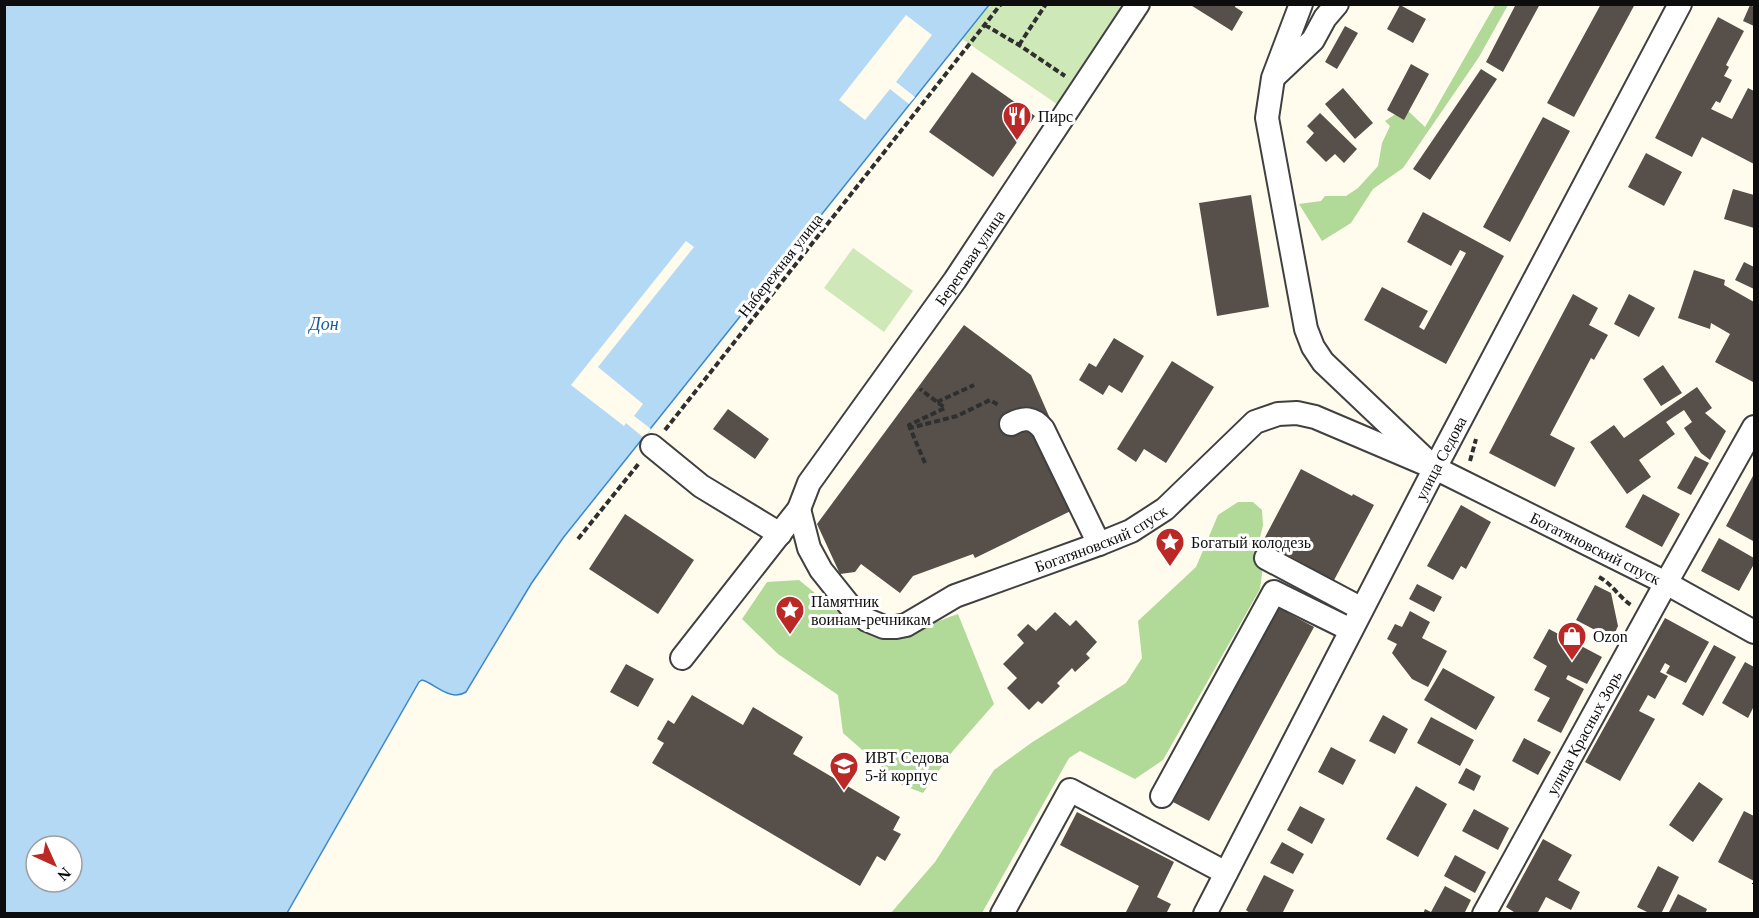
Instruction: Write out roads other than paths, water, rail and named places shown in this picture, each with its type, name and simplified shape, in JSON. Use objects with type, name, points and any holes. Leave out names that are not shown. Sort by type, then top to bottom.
[{"type":"street","name":"Береговая улица","points":[[682,658],[799,509],[809,483],[955,280],[1138,4]]},
{"type":"street","name":"Богатяновский спуск","points":[[1301,4],[1273,78],[1267,118],[1306,329],[1313,347],[1323,362],[1435,468]]},
{"type":"street","points":[[1273,78],[1313,40],[1325,18],[1337,4]]},
{"type":"street","name":"улица Седова","points":[[1205,914],[1435,468],[1680,4]]},
{"type":"street","name":"Богатяновский спуск","points":[[799,509],[809,548],[821,570],[849,605],[867,620],[884,627],[896,627],[906,625],[955,596],[1131,531],[1165,509],[1256,422],[1278,414],[1297,413],[1315,417],[1435,468],[1666,583],[1755,632]]},
{"type":"street","points":[[1015,422],[1027,418],[1034,420],[1043,429],[1098,544]]},
{"type":"street","name":"улица Красных Зорь","points":[[1484,914],[1666,583],[1755,427]]},
{"type":"street","points":[[652,446],[701,486],[780,534]]},
{"type":"street","points":[[1266,558],[1362,609]]},
{"type":"street","points":[[1161,796],[1274,592],[1352,630]]},
{"type":"street","points":[[1002,914],[1070,790],[1226,873]]},
{"type":"water","name":"Дон","points":[[5,5],[989,5],[563,538],[531,584],[466,692],[450,694],[425,681],[419,682],[287,913],[5,914]]},
{"type":"place","name":"Пирс","points":[[1017,142]]},
{"type":"place","name":"Богатый колодезь","points":[[1170,568]]},
{"type":"place","name":"Памятник воинам-речникам","points":[[790,636]]},
{"type":"place","name":"Ozon","points":[[1572,662]]},
{"type":"place","name":"ИВТ Седова 5-й корпус","points":[[844,792]]}]
